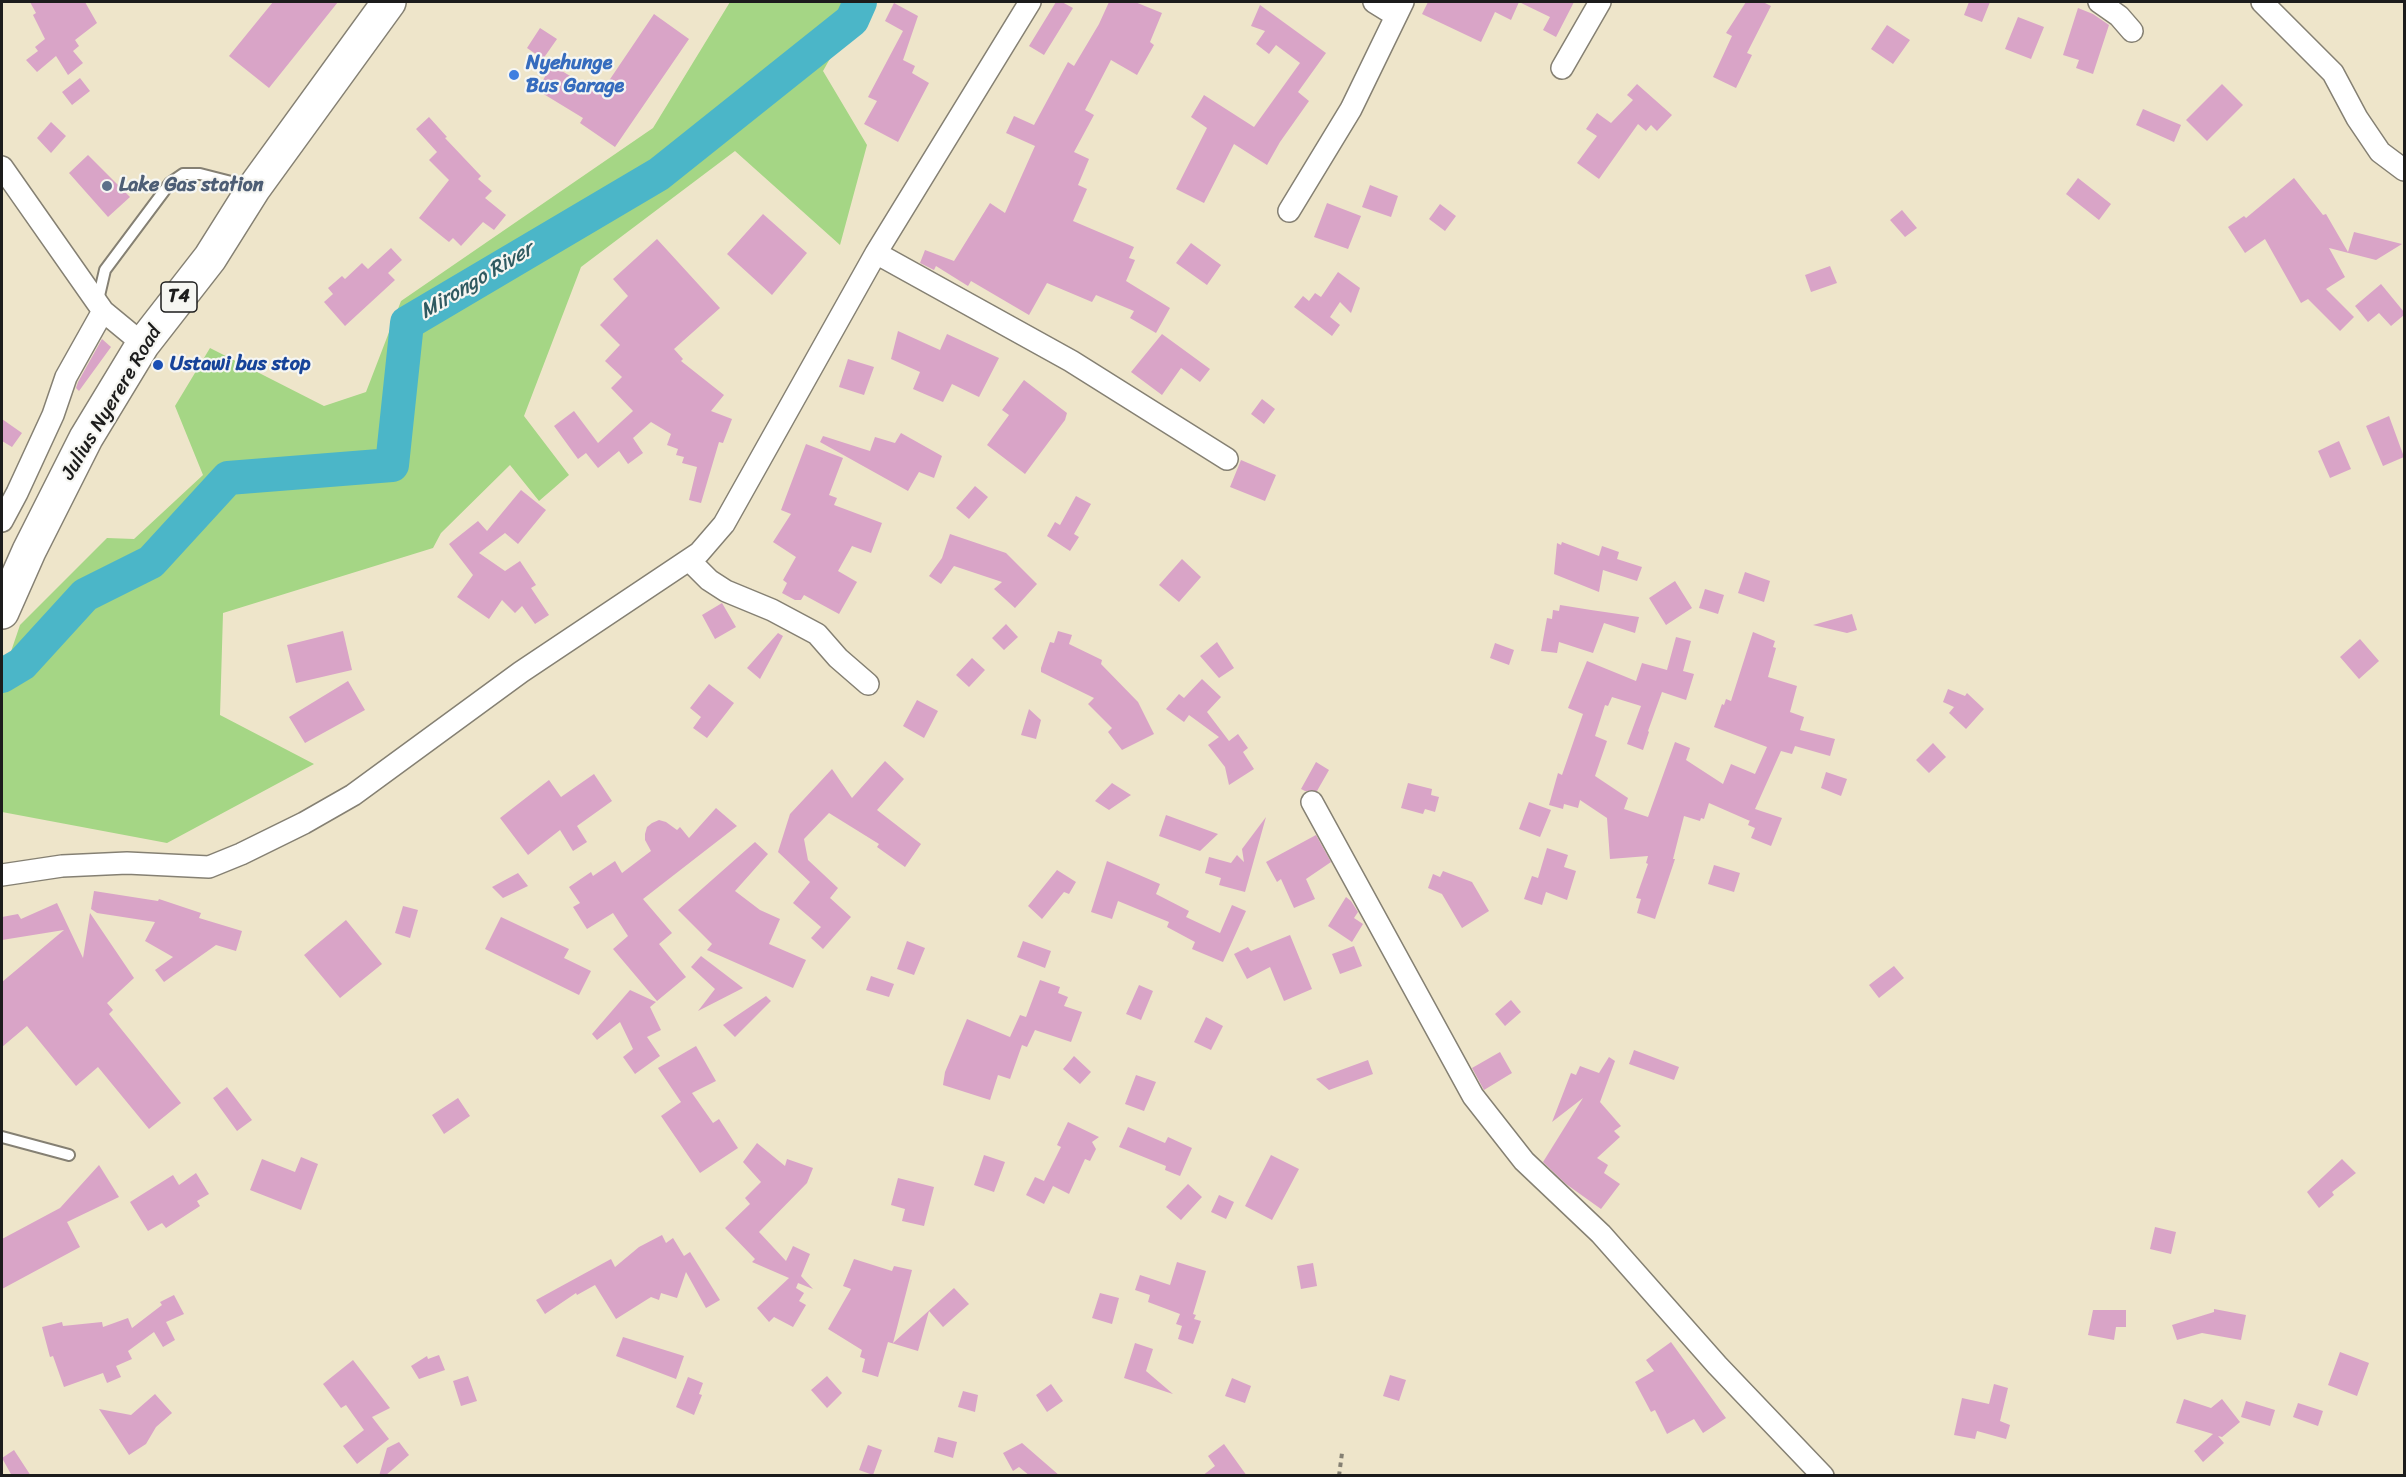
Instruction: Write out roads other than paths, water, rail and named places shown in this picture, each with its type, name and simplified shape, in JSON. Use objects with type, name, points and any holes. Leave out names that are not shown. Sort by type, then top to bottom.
[{"type":"highway","name":"Julius Nyerere Road","points":[[2,612],[29,551],[86,438],[143,344],[210,258],[254,188],[389,2]]},
{"type":"street","points":[[2,875],[62,866],[127,863],[209,867],[241,854],[304,823],[353,795],[521,672],[699,553],[724,524],[876,253],[1030,2]]},
{"type":"street","points":[[1289,211],[1351,109],[1399,8],[1374,2]]},
{"type":"street","points":[[1562,68],[1600,2]]},
{"type":"street","points":[[2099,2],[2119,16],[2132,31]]},
{"type":"street","points":[[2262,2],[2333,73],[2357,118],[2380,152],[2404,170]]},
{"type":"street","points":[[2,167],[100,308],[143,344]]},
{"type":"street","points":[[876,253],[1071,362],[1227,459]]},
{"type":"street","points":[[2,521],[53,415],[66,377],[100,308]]},
{"type":"street","points":[[689,560],[709,580],[726,591],[772,610],[817,634],[838,658],[868,684]]},
{"type":"street","points":[[1312,802],[1473,1096],[1524,1161],[1600,1234],[1717,1365],[1823,1476]]},
{"type":"lane","points":[[100,308],[105,270],[170,183],[183,174],[200,174],[254,188]]},
{"type":"lane","points":[[2,1137],[69,1155]]},
{"type":"waterway","name":"Mirongo River","points":[[2,676],[22,664],[85,595],[151,562],[228,478],[392,465],[407,323],[659,174],[852,20],[860,2]]},
{"type":"place","name":"Nyehunge Bus Garage","points":[[514,75]]},
{"type":"place","name":"Lake Gas station","points":[[107,186]]},
{"type":"place","name":"Ustawi bus stop","points":[[158,365]]}]
